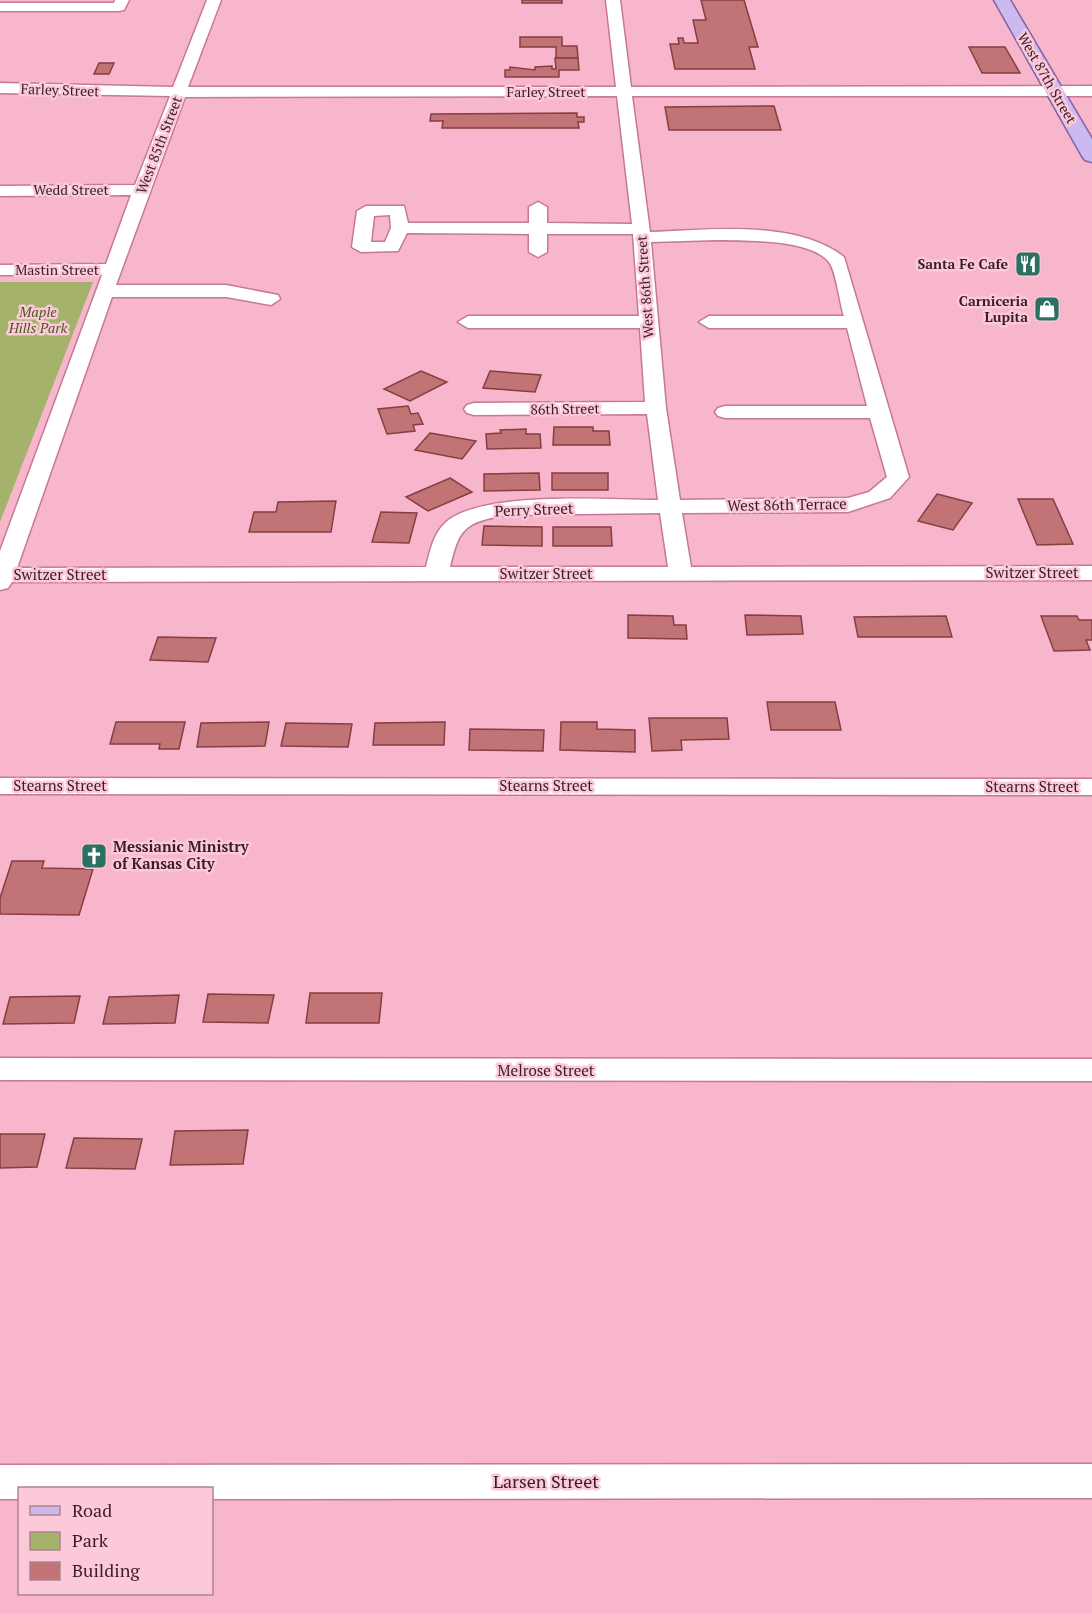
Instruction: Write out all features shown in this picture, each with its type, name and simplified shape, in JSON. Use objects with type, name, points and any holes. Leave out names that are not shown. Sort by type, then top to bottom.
[{"type":"main road","name":"West 87th Street","points":[[1002,0],[1092,156]]},
{"type":"main road","name":"West 87th Street","points":[[1068,71],[1086,91],[1092,111]]},
{"type":"street","points":[[0,7],[119,7],[122,0]]},
{"type":"street","name":"West 85th Street","points":[[1,578],[142,190],[214,0]]},
{"type":"street","name":"West 86th Street","points":[[613,0],[641,233],[656,408],[680,573]]},
{"type":"street","name":"Farley Street","points":[[0,88],[179,92],[1086,91]]},
{"type":"street","name":"Wedd Street","points":[[0,190],[142,190]]},
{"type":"street","points":[[538,207],[538,252]]},
{"type":"street","points":[[400,228],[538,228],[641,233]]},
{"type":"street","name":"West 86th Terrace","points":[[641,233],[777,237],[802,240],[821,246],[832,253],[837,261],[874,386],[878,411],[898,477],[891,489],[875,499],[848,505],[670,507]]},
{"type":"street","name":"Mastin Street","points":[[0,270],[115,269]]},
{"type":"street","points":[[106,291],[226,291],[271,299]]},
{"type":"street","points":[[468,322],[647,322]]},
{"type":"street","points":[[709,322],[854,322]]},
{"type":"street","name":"86th Street","points":[[474,409],[656,408]]},
{"type":"street","points":[[725,412],[878,411]]},
{"type":"street","name":"Perry Street","points":[[436,574],[444,541],[451,530],[465,520],[485,512],[507,508],[670,507]]},
{"type":"street","name":"Switzer Street","points":[[1,578],[436,574],[1092,573]]},
{"type":"street","name":"Stearns Street","points":[[0,786],[1092,787]]},
{"type":"street","name":"Melrose Street","points":[[0,1069],[1092,1070]]},
{"type":"street","name":"Larsen Street","points":[[0,1482],[1092,1481]]},
{"type":"green space","name":"Maple Hills Park","points":[[0,282],[93,282],[0,522]]},
{"type":"building","points":[[522,0],[562,0],[562,3],[522,3]]},
{"type":"building","points":[[701,0],[744,0],[758,47],[749,47],[755,69],[675,69],[670,44],[679,44],[678,38],[683,38],[684,43],[698,43],[693,20],[706,20]]},
{"type":"building","points":[[520,37],[562,37],[562,46],[577,46],[578,58],[556,58],[556,47],[520,47]]},
{"type":"building","points":[[969,47],[1005,47],[1020,73],[982,73]]},
{"type":"building","points":[[555,58],[578,58],[579,70],[559,70],[559,77],[505,77],[505,70],[510,70],[510,67],[535,70],[535,67],[552,66],[552,69],[556,69]]},
{"type":"building","points":[[99,63],[114,63],[109,74],[94,74]]},
{"type":"building","points":[[774,106],[781,130],[669,130],[665,107]]},
{"type":"building","points":[[577,113],[577,117],[584,117],[584,122],[578,122],[579,128],[442,128],[443,121],[430,121],[431,114]]},
{"type":"building","points":[[421,371],[447,382],[410,401],[384,389]]},
{"type":"building","points":[[490,371],[541,375],[535,392],[483,388]]},
{"type":"building","points":[[408,406],[411,414],[418,413],[423,424],[413,425],[415,431],[387,434],[378,409]]},
{"type":"building","points":[[554,427],[593,427],[593,431],[609,431],[610,445],[553,445]]},
{"type":"building","points":[[526,429],[526,434],[540,434],[541,448],[487,449],[486,434],[501,433],[500,430]]},
{"type":"building","points":[[430,433],[476,441],[462,459],[415,450]]},
{"type":"building","points":[[539,473],[540,490],[484,491],[484,474]]},
{"type":"building","points":[[552,473],[608,473],[608,490],[552,490]]},
{"type":"building","points":[[450,478],[472,492],[428,511],[406,497]]},
{"type":"building","points":[[937,494],[972,503],[953,530],[918,521]]},
{"type":"building","points":[[1018,499],[1053,499],[1073,544],[1037,545]]},
{"type":"building","points":[[336,501],[331,532],[249,532],[254,512],[276,512],[278,502]]},
{"type":"building","points":[[381,512],[417,513],[409,543],[372,542]]},
{"type":"building","points":[[484,526],[542,527],[542,546],[482,545]]},
{"type":"building","points":[[553,527],[611,527],[612,546],[553,546]]},
{"type":"building","points":[[628,615],[673,616],[674,625],[686,625],[687,639],[628,638]]},
{"type":"building","points":[[745,615],[801,616],[803,634],[747,635]]},
{"type":"building","points":[[946,616],[952,637],[858,637],[854,617]]},
{"type":"building","points":[[1041,616],[1077,616],[1079,620],[1092,620],[1092,640],[1086,640],[1090,650],[1054,651]]},
{"type":"building","points":[[158,637],[216,638],[208,662],[150,660]]},
{"type":"building","points":[[767,702],[835,702],[841,730],[771,730]]},
{"type":"building","points":[[649,718],[727,718],[729,739],[681,740],[682,750],[652,751]]},
{"type":"building","points":[[116,722],[185,722],[179,749],[159,749],[160,744],[110,744]]},
{"type":"building","points":[[269,722],[265,746],[197,747],[201,723]]},
{"type":"building","points":[[445,722],[444,745],[373,745],[375,723]]},
{"type":"building","points":[[561,722],[597,722],[597,729],[635,730],[635,752],[560,750]]},
{"type":"building","points":[[286,723],[352,724],[348,747],[281,746]]},
{"type":"building","points":[[470,729],[544,730],[543,751],[469,750]]},
{"type":"building","points":[[12,861],[44,861],[42,868],[93,869],[79,915],[0,914],[0,898]]},
{"type":"building","points":[[310,993],[382,993],[379,1023],[306,1023]]},
{"type":"building","points":[[208,994],[274,995],[268,1023],[203,1022]]},
{"type":"building","points":[[179,995],[175,1023],[103,1024],[109,997]]},
{"type":"building","points":[[80,996],[74,1023],[3,1024],[10,997]]},
{"type":"building","points":[[248,1130],[243,1164],[170,1165],[175,1131]]},
{"type":"building","points":[[0,1134],[45,1134],[37,1167],[0,1168]]},
{"type":"building","points":[[74,1138],[142,1139],[135,1169],[66,1168]]},
{"type":"place","name":"Santa Fe Cafe","points":[[1028,264]]},
{"type":"place","name":"Carniceria Lupita","points":[[1047,309]]},
{"type":"place","name":"Messianic Ministry of Kansas City","points":[[94,856]]}]
